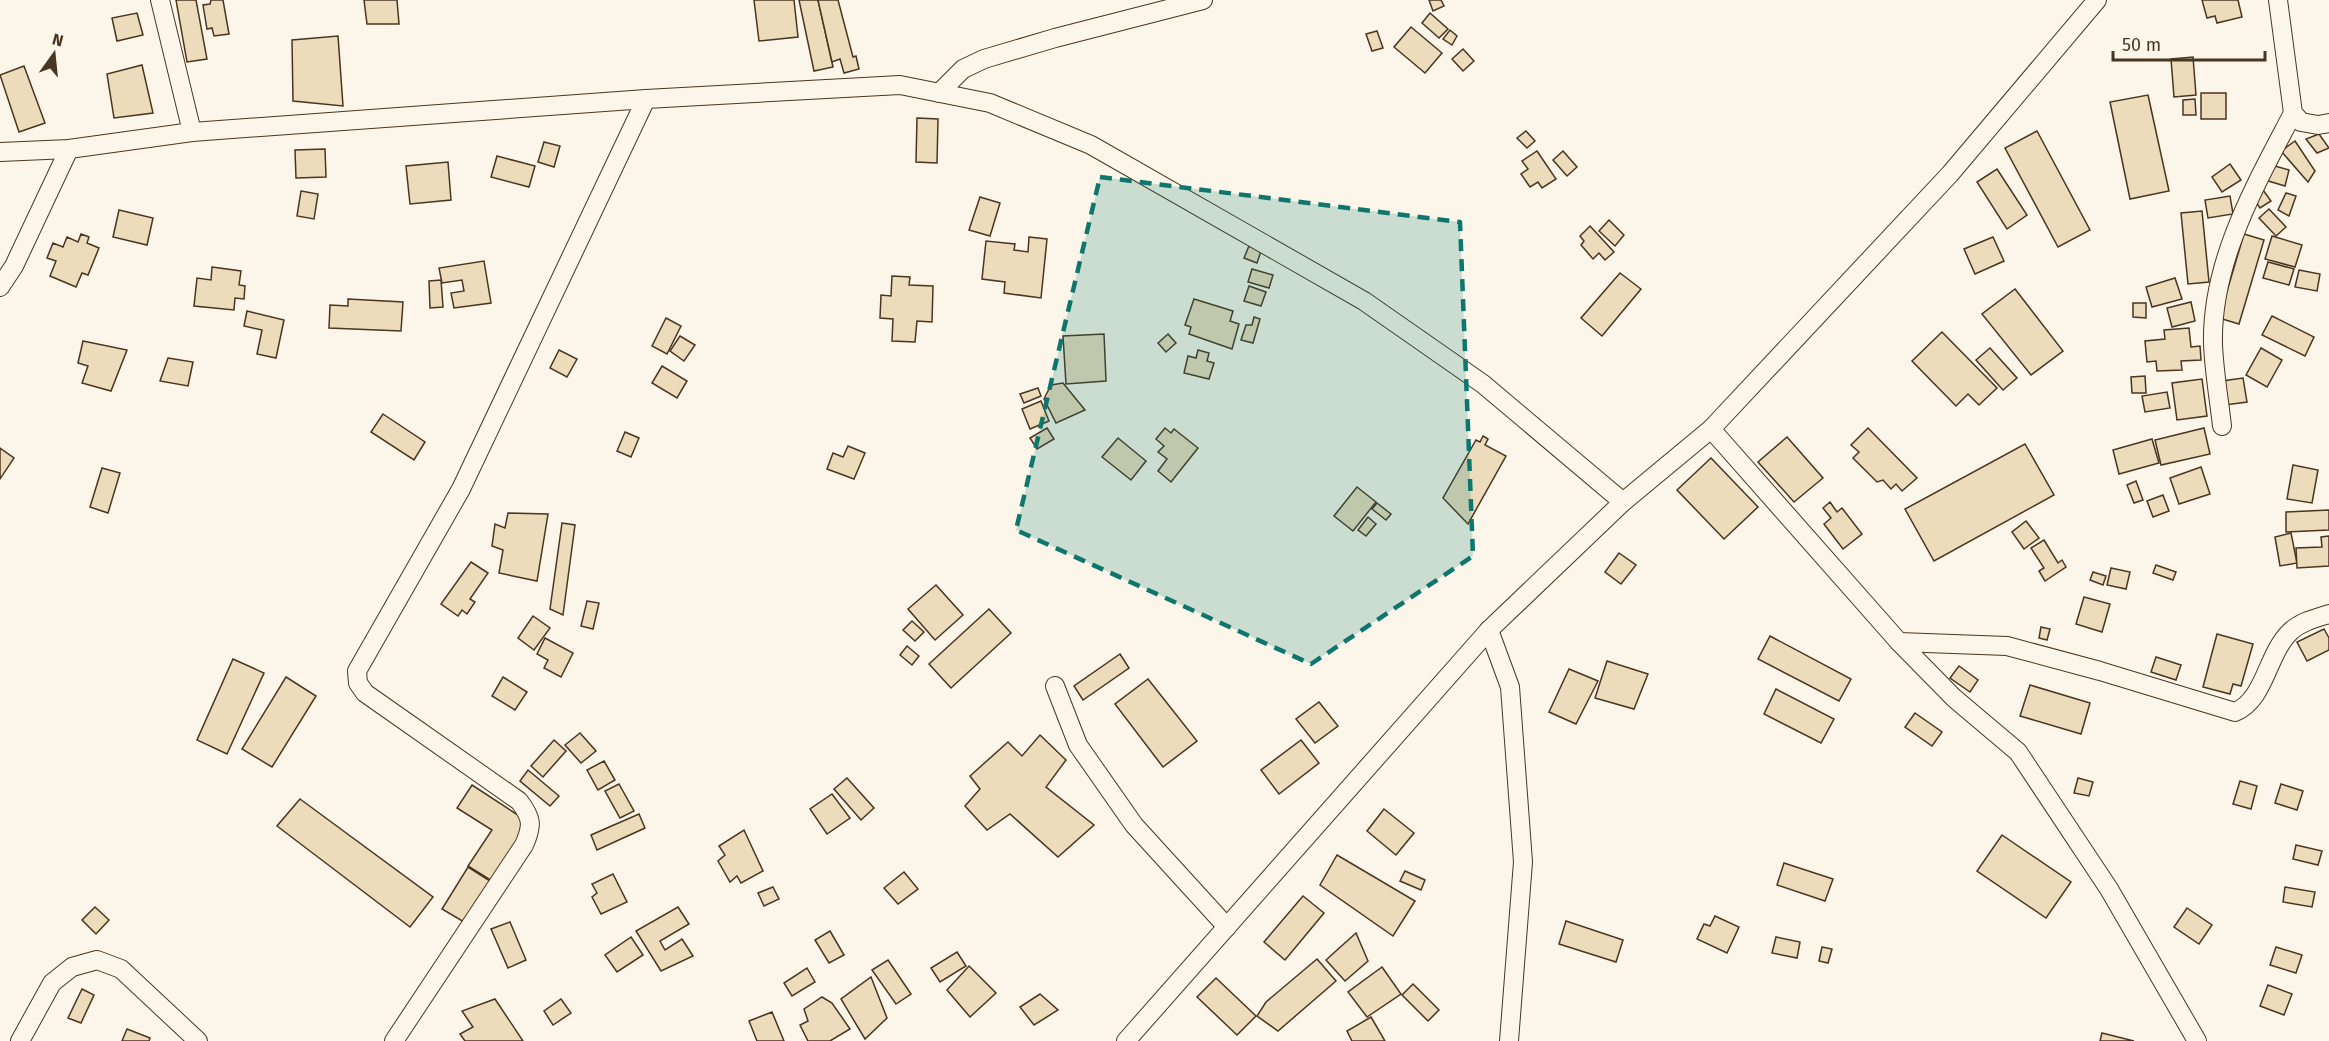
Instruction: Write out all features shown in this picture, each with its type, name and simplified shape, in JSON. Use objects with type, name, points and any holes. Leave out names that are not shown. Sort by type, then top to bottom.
[{"type":"street","points":[[160,0],[192,132]]},
{"type":"street","points":[[939,93],[963,69],[984,59],[1055,38],[1203,0]]},
{"type":"street","points":[[1126,1041],[1489,630],[1623,502],[1711,429],[1950,174],[2097,0]]},
{"type":"street","points":[[2278,0],[2293,112],[2301,123],[2318,125],[2329,123]]},
{"type":"street","points":[[0,152],[69,149],[192,132],[646,99],[900,84],[990,103],[1091,145],[1364,301],[1483,384],[1623,502]]},
{"type":"street","points":[[394,1041],[524,844],[532,828],[530,815],[519,801],[365,693],[358,683],[357,671],[462,489],[646,99]]},
{"type":"street","points":[[2222,426],[2213,343],[2218,285],[2237,226],[2293,112]]},
{"type":"street","points":[[0,287],[14,266],[69,149]]},
{"type":"street","points":[[1711,429],[1899,642],[1953,698],[2018,752],[2109,889],[2197,1041]]},
{"type":"street","points":[[1899,642],[2007,646],[2100,671],[2235,712],[2254,699],[2263,676],[2290,632],[2312,620],[2329,615]]},
{"type":"street","points":[[1489,630],[1510,687],[1523,862],[1509,1041]]},
{"type":"street","points":[[1055,686],[1078,746],[1134,825],[1227,927]]},
{"type":"street","points":[[20,1041],[52,983],[72,967],[97,960],[121,969],[198,1041]]},
{"type":"highlighted area","points":[[1100,177],[1460,222],[1473,556],[1311,664],[1016,530]]},
{"type":"building","points":[[176,0],[196,0],[207,59],[187,62]]},
{"type":"building","points":[[211,0],[223,0],[229,34],[214,36],[212,28],[207,29],[203,5],[210,4]]},
{"type":"building","points":[[364,0],[397,0],[399,24],[367,24]]},
{"type":"building","points":[[754,0],[794,0],[798,37],[759,41]]},
{"type":"building","points":[[799,0],[818,0],[833,67],[814,71]]},
{"type":"building","points":[[818,0],[838,0],[853,57],[856,56],[859,69],[844,73],[840,59],[832,62]]},
{"type":"building","points":[[1429,0],[1441,0],[1444,6],[1433,11]]},
{"type":"building","points":[[2202,0],[2238,0],[2242,17],[2217,23],[2215,16],[2207,18]]},
{"type":"building","points":[[137,13],[143,35],[117,41],[112,18]]},
{"type":"building","points":[[1430,13],[1448,29],[1439,38],[1422,23]]},
{"type":"building","points":[[1411,27],[1442,53],[1425,73],[1394,47]]},
{"type":"building","points":[[1450,30],[1457,36],[1452,45],[1443,39]]},
{"type":"building","points":[[1377,31],[1383,48],[1372,51],[1366,34]]},
{"type":"building","points":[[338,36],[343,106],[293,101],[292,40]]},
{"type":"building","points":[[1463,49],[1474,61],[1463,71],[1452,59]]},
{"type":"building","points":[[2193,57],[2196,95],[2174,97],[2171,59]]},
{"type":"building","points":[[142,65],[153,113],[114,118],[107,74]]},
{"type":"building","points":[[24,66],[45,123],[19,132],[0,75]]},
{"type":"building","points":[[2201,93],[2226,93],[2226,119],[2201,119]]},
{"type":"building","points":[[2148,95],[2169,191],[2130,199],[2110,102]]},
{"type":"building","points":[[2195,99],[2196,115],[2183,115],[2183,100]]},
{"type":"building","points":[[917,118],[938,119],[937,163],[916,162]]},
{"type":"building","points":[[1526,131],[1535,141],[1527,148],[1517,138]]},
{"type":"building","points":[[2037,131],[2090,230],[2058,247],[2005,148]]},
{"type":"building","points":[[2319,134],[2329,148],[2317,153],[2306,139]]},
{"type":"building","points":[[2295,141],[2315,171],[2308,182],[2281,151]]},
{"type":"building","points":[[544,142],[560,146],[554,167],[538,162]]},
{"type":"building","points":[[325,149],[326,177],[296,178],[295,150]]},
{"type":"building","points":[[1537,151],[1556,179],[1542,188],[1538,182],[1530,187],[1521,174],[1528,169],[1522,161]]},
{"type":"building","points":[[1563,151],[1577,167],[1567,176],[1553,160]]},
{"type":"building","points":[[497,156],[535,166],[529,187],[491,177]]},
{"type":"building","points":[[448,162],[451,200],[410,204],[406,166]]},
{"type":"building","points":[[2230,164],[2241,180],[2222,192],[2212,177]]},
{"type":"building","points":[[2275,166],[2289,170],[2285,186],[2265,180]]},
{"type":"building","points":[[1997,169],[2027,215],[2007,229],[1977,182]]},
{"type":"building","points":[[2263,190],[2271,201],[2260,208],[2256,202]]},
{"type":"building","points":[[301,191],[318,194],[314,219],[297,216]]},
{"type":"building","points":[[2286,193],[2296,196],[2289,216],[2278,210]]},
{"type":"building","points":[[2230,196],[2233,214],[2208,218],[2205,200]]},
{"type":"building","points":[[980,197],[1000,203],[990,236],[969,230]]},
{"type":"building","points":[[2269,209],[2286,227],[2276,236],[2259,218]]},
{"type":"building","points":[[119,210],[153,218],[147,245],[113,237]]},
{"type":"building","points":[[2202,211],[2209,282],[2188,284],[2181,213]]},
{"type":"building","points":[[1609,220],[1624,235],[1615,246],[1599,231]]},
{"type":"building","points":[[1590,226],[1614,252],[1605,260],[1599,253],[1593,259],[1581,245],[1584,241],[1580,236]]},
{"type":"building","points":[[81,234],[89,237],[87,243],[99,248],[88,275],[82,273],[76,287],[50,276],[56,261],[47,258],[53,243],[63,247],[67,237],[78,242]]},
{"type":"building","points":[[2244,234],[2264,240],[2239,324],[2219,318]]},
{"type":"building","points":[[2272,236],[2302,245],[2295,267],[2265,259]]},
{"type":"building","points":[[1029,237],[1047,239],[1041,298],[1004,293],[1005,282],[982,279],[986,241],[1015,244],[1014,250],[1028,252]]},
{"type":"building","points":[[1993,237],[2004,261],[1975,274],[1964,249]]},
{"type":"building","points":[[1249,246],[1261,251],[1257,263],[1244,258]]},
{"type":"building","points":[[484,261],[491,303],[454,308],[451,293],[464,291],[462,280],[442,283],[439,268]]},
{"type":"building","points":[[2268,262],[2294,269],[2289,285],[2263,278]]},
{"type":"building","points":[[212,267],[241,271],[239,285],[245,286],[244,299],[235,298],[234,310],[194,306],[197,278],[211,280]]},
{"type":"building","points":[[1252,269],[1273,275],[1269,288],[1248,282]]},
{"type":"building","points":[[2299,270],[2320,274],[2317,291],[2295,287]]},
{"type":"building","points":[[1620,273],[1641,289],[1602,336],[1581,318]]},
{"type":"building","points":[[892,276],[910,277],[909,285],[933,286],[932,322],[917,321],[915,342],[892,341],[893,319],[880,318],[881,295],[891,296]]},
{"type":"building","points":[[2175,278],[2182,299],[2152,307],[2146,287]]},
{"type":"building","points":[[441,280],[443,307],[430,308],[429,281]]},
{"type":"building","points":[[1249,286],[1266,292],[1261,306],[1244,301]]},
{"type":"building","points":[[2015,289],[2063,351],[2031,375],[1982,314]]},
{"type":"building","points":[[348,299],[403,302],[401,331],[329,328],[330,305],[348,306]]},
{"type":"building","points":[[1194,299],[1233,311],[1230,321],[1239,324],[1232,349],[1189,334],[1191,327],[1185,325]]},
{"type":"building","points":[[2191,302],[2195,321],[2172,327],[2167,308]]},
{"type":"building","points":[[2133,303],[2146,303],[2146,318],[2133,317]]},
{"type":"building","points":[[247,311],[284,320],[276,358],[257,354],[262,330],[244,326]]},
{"type":"building","points":[[2272,316],[2314,337],[2305,356],[2262,335]]},
{"type":"building","points":[[1254,317],[1260,319],[1253,343],[1241,340],[1246,325],[1252,325]]},
{"type":"building","points":[[666,318],[681,326],[667,354],[652,346]]},
{"type":"building","points":[[2189,328],[2191,347],[2200,346],[2201,360],[2181,361],[2182,370],[2157,371],[2156,361],[2147,362],[2145,341],[2165,339],[2164,330]]},
{"type":"building","points":[[1942,332],[1997,388],[1979,405],[1968,394],[1956,406],[1912,361]]},
{"type":"building","points":[[1104,334],[1106,381],[1066,384],[1063,336]]},
{"type":"building","points":[[1168,334],[1176,343],[1166,352],[1158,343]]},
{"type":"building","points":[[680,336],[695,345],[684,361],[670,351]]},
{"type":"building","points":[[83,341],[127,350],[111,391],[82,383],[88,366],[78,363]]},
{"type":"building","points":[[1990,348],[2017,378],[2003,390],[1976,360]]},
{"type":"building","points":[[2261,348],[2282,360],[2267,387],[2246,375]]},
{"type":"building","points":[[559,350],[577,359],[567,377],[550,368]]},
{"type":"building","points":[[1198,350],[1209,353],[1207,361],[1214,363],[1209,379],[1184,373],[1188,356],[1196,358]]},
{"type":"building","points":[[168,358],[193,362],[188,386],[160,381]]},
{"type":"building","points":[[662,366],[687,381],[677,398],[652,383]]},
{"type":"building","points":[[2145,376],[2146,393],[2132,393],[2131,377]]},
{"type":"building","points":[[2243,378],[2247,402],[2225,405],[2222,381]]},
{"type":"building","points":[[2202,379],[2207,416],[2177,420],[2172,383]]},
{"type":"building","points":[[1063,383],[1085,410],[1056,423],[1044,399],[1051,385]]},
{"type":"building","points":[[1038,388],[1041,396],[1024,403],[1020,394]]},
{"type":"building","points":[[2167,392],[2170,408],[2145,412],[2142,396]]},
{"type":"building","points":[[1041,401],[1049,421],[1030,429],[1022,409]]},
{"type":"building","points":[[383,414],[425,442],[414,460],[371,432]]},
{"type":"building","points":[[1047,428],[1054,439],[1037,449],[1030,438]]},
{"type":"building","points":[[1165,428],[1171,433],[1174,429],[1198,448],[1171,482],[1158,471],[1167,459],[1158,452],[1164,446],[1156,439]]},
{"type":"building","points":[[1868,428],[1917,478],[1902,491],[1896,484],[1891,489],[1883,480],[1877,482],[1853,458],[1859,452],[1851,445]]},
{"type":"building","points":[[2204,428],[2210,454],[2161,465],[2155,440]]},
{"type":"building","points":[[625,432],[639,438],[631,457],[617,451]]},
{"type":"building","points":[[1483,436],[1488,439],[1485,445],[1506,456],[1468,524],[1443,498],[1476,440],[1480,442]]},
{"type":"building","points":[[1787,437],[1823,478],[1794,502],[1758,462]]},
{"type":"building","points":[[1118,438],[1146,461],[1131,480],[1102,457]]},
{"type":"building","points":[[2152,439],[2159,463],[2119,474],[2113,450]]},
{"type":"building","points":[[2025,444],[2054,495],[1934,561],[1905,509]]},
{"type":"building","points":[[848,446],[865,453],[854,479],[827,469],[833,453],[843,457]]},
{"type":"building","points":[[0,448],[14,458],[0,479]]},
{"type":"building","points":[[1711,458],[1758,507],[1724,539],[1677,490]]},
{"type":"building","points":[[2293,465],[2318,470],[2312,503],[2287,499]]},
{"type":"building","points":[[2201,467],[2210,494],[2179,504],[2170,478]]},
{"type":"building","points":[[102,468],[120,473],[108,513],[90,507]]},
{"type":"building","points":[[2136,481],[2143,500],[2134,503],[2127,485]]},
{"type":"building","points":[[1357,487],[1376,502],[1353,531],[1334,516]]},
{"type":"building","points":[[2163,495],[2169,511],[2153,517],[2147,501]]},
{"type":"building","points":[[1830,502],[1837,512],[1842,508],[1862,534],[1843,549],[1824,524],[1831,518],[1823,508]]},
{"type":"building","points":[[1377,503],[1391,514],[1386,520],[1372,509]]},
{"type":"building","points":[[2329,510],[2329,530],[2286,532],[2286,512]]},
{"type":"building","points":[[508,513],[548,514],[537,581],[499,573],[503,550],[492,546],[495,524],[505,528]]},
{"type":"building","points":[[1368,517],[1376,524],[1366,536],[1358,530]]},
{"type":"building","points":[[2026,521],[2039,538],[2024,549],[2012,532]]},
{"type":"building","points":[[562,523],[575,525],[563,615],[550,609]]},
{"type":"building","points":[[2291,533],[2297,563],[2280,566],[2275,537]]},
{"type":"building","points":[[2329,536],[2329,566],[2297,568],[2296,548],[2322,547],[2321,537]]},
{"type":"building","points":[[2044,540],[2058,563],[2062,560],[2066,567],[2045,581],[2039,571],[2044,568],[2031,548]]},
{"type":"building","points":[[1619,553],[1636,565],[1621,584],[1605,572]]},
{"type":"building","points":[[471,562],[488,573],[470,599],[475,602],[467,614],[462,610],[458,616],[441,604]]},
{"type":"building","points":[[2156,565],[2176,572],[2173,580],[2153,573]]},
{"type":"building","points":[[2111,568],[2130,572],[2126,589],[2107,585]]},
{"type":"building","points":[[2093,572],[2106,576],[2103,585],[2090,580]]},
{"type":"building","points":[[936,585],[963,615],[935,640],[908,609]]},
{"type":"building","points":[[2084,597],[2110,604],[2102,632],[2076,624]]},
{"type":"building","points":[[587,601],[599,603],[593,629],[581,626]]},
{"type":"building","points":[[989,609],[1011,633],[951,688],[929,664]]},
{"type":"building","points":[[533,616],[550,628],[534,650],[518,638]]},
{"type":"building","points":[[912,621],[924,632],[915,641],[903,630]]},
{"type":"building","points":[[2041,627],[2050,629],[2047,640],[2039,638]]},
{"type":"building","points":[[2324,629],[2329,638],[2329,650],[2307,661],[2297,642]]},
{"type":"building","points":[[2217,634],[2253,644],[2241,686],[2233,684],[2230,694],[2203,687]]},
{"type":"building","points":[[1770,636],[1851,679],[1839,701],[1758,659]]},
{"type":"building","points":[[545,638],[573,653],[561,677],[544,668],[548,660],[537,654]]},
{"type":"building","points":[[907,646],[919,656],[912,665],[900,655]]},
{"type":"building","points":[[1120,654],[1129,668],[1083,700],[1074,686]]},
{"type":"building","points":[[2156,657],[2181,665],[2176,680],[2151,672]]},
{"type":"building","points":[[233,659],[264,673],[227,754],[197,740]]},
{"type":"building","points":[[1607,661],[1648,674],[1634,709],[1595,698]]},
{"type":"building","points":[[1959,666],[1978,680],[1970,692],[1950,678]]},
{"type":"building","points":[[1569,669],[1598,681],[1576,724],[1549,712]]},
{"type":"building","points":[[286,677],[316,696],[272,767],[242,749]]},
{"type":"building","points":[[503,677],[527,692],[515,710],[492,696]]},
{"type":"building","points":[[1148,679],[1197,741],[1163,767],[1115,704]]},
{"type":"building","points":[[2030,685],[2090,703],[2081,734],[2020,716]]},
{"type":"building","points":[[1776,689],[1834,719],[1821,743],[1764,714]]},
{"type":"building","points":[[1319,702],[1338,726],[1315,743],[1296,719]]},
{"type":"building","points":[[1915,713],[1942,732],[1932,746],[1905,727]]},
{"type":"building","points":[[580,733],[596,751],[581,763],[565,745]]},
{"type":"building","points":[[1040,735],[1066,760],[1046,787],[1094,825],[1058,857],[1010,814],[987,830],[965,806],[980,789],[970,776],[1008,742],[1022,756]]},
{"type":"building","points":[[554,740],[566,751],[543,777],[531,766]]},
{"type":"building","points":[[1301,740],[1319,763],[1279,794],[1261,770]]},
{"type":"building","points":[[604,761],[615,780],[598,790],[587,770]]},
{"type":"building","points":[[528,770],[559,796],[550,806],[520,781]]},
{"type":"building","points":[[847,778],[874,808],[861,820],[834,789]]},
{"type":"building","points":[[2078,778],[2093,782],[2089,796],[2074,793]]},
{"type":"building","points":[[2240,781],[2257,786],[2251,809],[2233,804]]},
{"type":"building","points":[[619,784],[634,811],[620,818],[605,791]]},
{"type":"building","points":[[2281,784],[2303,791],[2297,810],[2275,803]]},
{"type":"building","points":[[472,785],[530,823],[492,881],[468,866],[492,830],[457,808]]},
{"type":"building","points":[[832,794],[850,818],[827,834],[810,809]]},
{"type":"building","points":[[300,799],[433,897],[410,927],[277,826]]},
{"type":"building","points":[[1384,809],[1414,833],[1396,855],[1367,831]]},
{"type":"building","points":[[639,814],[645,828],[597,850],[591,835]]},
{"type":"building","points":[[744,830],[763,871],[741,883],[737,876],[730,882],[718,861],[725,855],[719,846]]},
{"type":"building","points":[[2002,835],[2071,882],[2046,918],[1977,871]]},
{"type":"building","points":[[2296,845],[2322,851],[2318,865],[2293,859]]},
{"type":"building","points":[[1337,855],[1415,901],[1393,936],[1320,885]]},
{"type":"building","points":[[1784,863],[1833,879],[1825,901],[1777,885]]},
{"type":"building","points":[[468,867],[490,881],[464,922],[442,909]]},
{"type":"building","points":[[1405,871],[1425,880],[1421,890],[1400,881]]},
{"type":"building","points":[[904,872],[918,889],[898,904],[884,888]]},
{"type":"building","points":[[613,874],[627,902],[601,914],[592,897],[597,893],[592,884]]},
{"type":"building","points":[[773,887],[779,899],[764,906],[758,893]]},
{"type":"building","points":[[2285,887],[2315,892],[2312,907],[2283,902]]},
{"type":"building","points":[[1303,896],[1324,913],[1285,960],[1264,942]]},
{"type":"building","points":[[95,907],[109,920],[96,934],[82,920]]},
{"type":"building","points":[[678,907],[689,924],[660,941],[665,950],[682,939],[693,956],[661,971],[636,931]]},
{"type":"building","points":[[2187,908],[2212,925],[2199,944],[2174,927]]},
{"type":"building","points":[[1715,916],[1739,927],[1727,953],[1697,939],[1704,924],[1710,926]]},
{"type":"building","points":[[1566,921],[1623,940],[1616,962],[1559,944]]},
{"type":"building","points":[[510,922],[526,960],[508,968],[491,929]]},
{"type":"building","points":[[830,931],[844,955],[829,963],[815,940]]},
{"type":"building","points":[[1356,933],[1368,961],[1345,981],[1326,960]]},
{"type":"building","points":[[631,937],[643,955],[617,972],[605,955]]},
{"type":"building","points":[[1776,937],[1800,942],[1797,958],[1772,953]]},
{"type":"building","points":[[1822,947],[1832,949],[1828,963],[1819,961]]},
{"type":"building","points":[[2276,947],[2302,955],[2296,973],[2270,965]]},
{"type":"building","points":[[957,952],[966,966],[940,982],[931,968]]},
{"type":"building","points":[[1317,959],[1336,981],[1278,1031],[1257,1016],[1266,1002]]},
{"type":"building","points":[[888,960],[911,994],[896,1004],[872,970]]},
{"type":"building","points":[[969,966],[996,993],[970,1017],[947,990]]},
{"type":"building","points":[[1382,967],[1401,994],[1367,1017],[1348,992]]},
{"type":"building","points":[[807,968],[815,982],[792,996],[784,983]]},
{"type":"building","points":[[871,977],[887,1018],[865,1039],[841,999]]},
{"type":"building","points":[[1216,978],[1256,1016],[1237,1035],[1197,997]]},
{"type":"building","points":[[1413,984],[1439,1010],[1428,1021],[1402,995]]},
{"type":"building","points":[[2268,985],[2292,994],[2284,1015],[2260,1006]]},
{"type":"building","points":[[82,989],[94,995],[81,1023],[68,1018]]},
{"type":"building","points":[[1040,994],[1058,1010],[1034,1025],[1020,1007]]},
{"type":"building","points":[[822,997],[832,1003],[850,1029],[830,1041],[808,1041],[800,1025],[808,1021],[804,1009]]},
{"type":"building","points":[[495,999],[523,1041],[465,1041],[460,1034],[473,1027],[462,1011]]},
{"type":"building","points":[[561,999],[571,1013],[553,1025],[544,1011]]},
{"type":"building","points":[[772,1012],[784,1041],[757,1041],[749,1021]]},
{"type":"building","points":[[1371,1017],[1385,1041],[1352,1041],[1347,1031]]},
{"type":"building","points":[[127,1029],[150,1038],[149,1041],[122,1041]]},
{"type":"building","points":[[2102,1033],[2134,1041],[2100,1041]]}]
